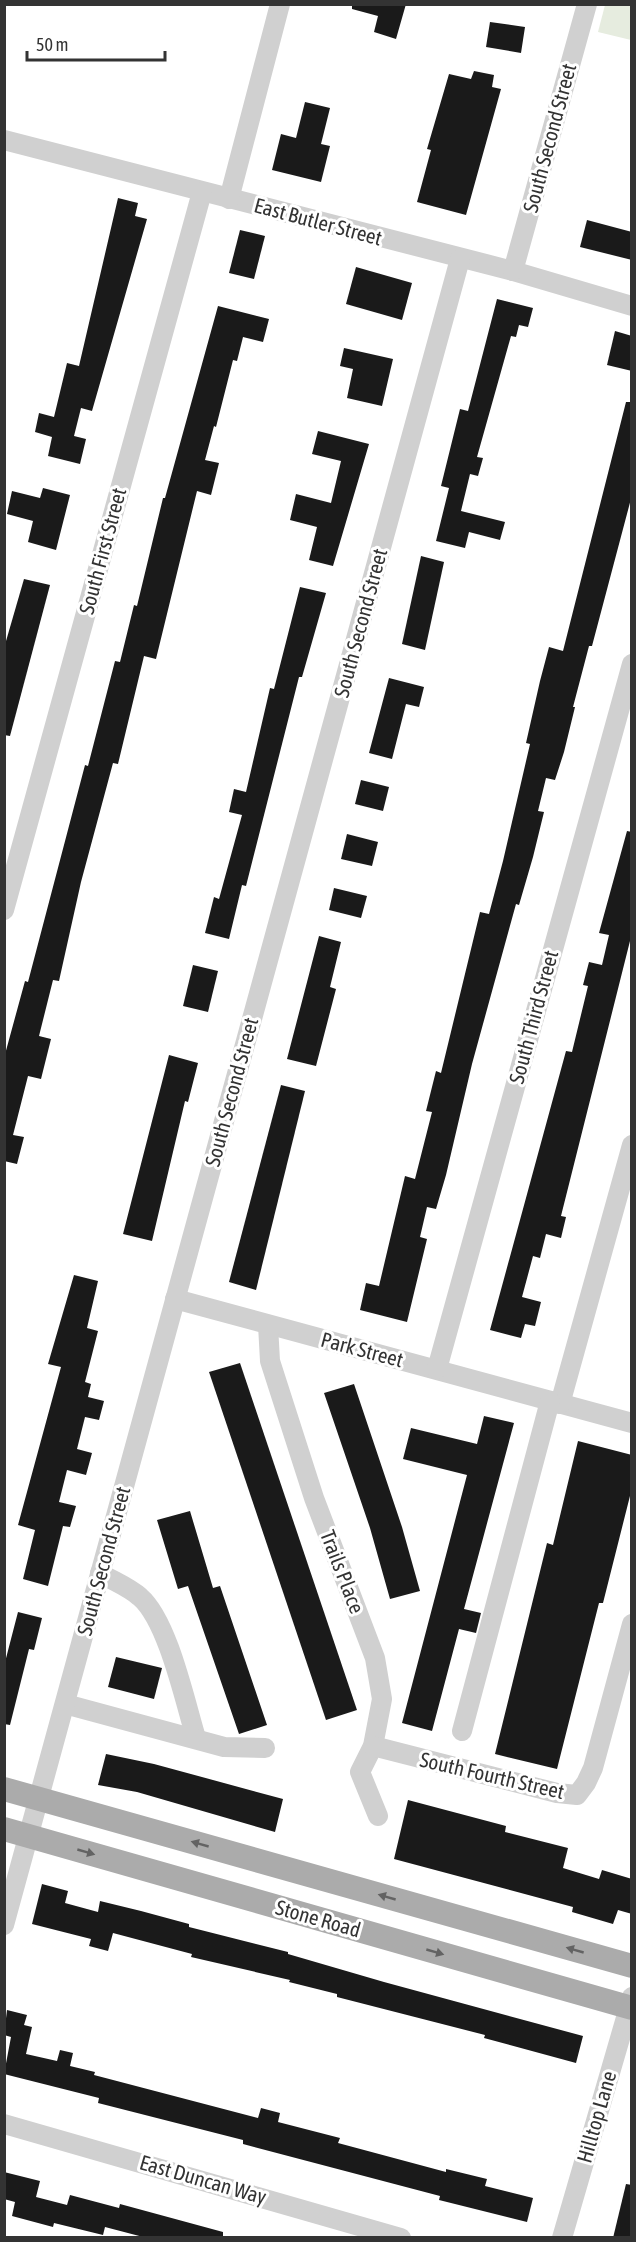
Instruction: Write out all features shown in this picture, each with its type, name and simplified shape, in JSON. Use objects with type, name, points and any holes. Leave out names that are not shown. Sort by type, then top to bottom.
[{"type":"main road","name":"Stone Road","points":[[4,1789],[632,1966]]},
{"type":"main road","name":"Stone Road","points":[[4,1829],[631,2004]]},
{"type":"street","points":[[229,199],[280,4]]},
{"type":"street","name":"South Second Street","points":[[513,271],[586,4]]},
{"type":"street","name":"East Butler Street","points":[[4,140],[513,271],[632,306]]},
{"type":"street","name":"South First Street","points":[[4,910],[202,192]]},
{"type":"street","name":"South Second Street","points":[[4,1925],[460,259]]},
{"type":"street","name":"South Third Street","points":[[437,1369],[632,664]]},
{"type":"street","points":[[462,1731],[555,1402],[632,1145]]},
{"type":"street","name":"Park Street","points":[[175,1299],[632,1424]]},
{"type":"street","name":"Trails Place","points":[[268,1325],[270,1362],[314,1498],[375,1658],[382,1699],[373,1746],[360,1772],[378,1816]]},
{"type":"street","points":[[100,1573],[141,1597],[156,1618],[174,1662],[196,1738]]},
{"type":"street","name":"South Fourth Street","points":[[373,1746],[557,1793],[577,1795],[593,1768],[632,1624]]},
{"type":"street","points":[[65,1704],[224,1747],[265,1748]]},
{"type":"street","name":"Hilltop Lane","points":[[562,2238],[631,2004]]},
{"type":"street","name":"East Duncan Way","points":[[4,2124],[401,2238]]},
{"type":"shaded area","points":[[605,5],[631,5],[631,40],[598,32]]},
{"type":"building","points":[[352,4],[406,4],[396,39],[374,32],[378,16],[352,9]]},
{"type":"building","points":[[490,22],[525,27],[521,53],[486,47]]},
{"type":"building","points":[[474,71],[494,75],[492,87],[501,89],[466,215],[417,202],[431,150],[427,149],[449,74],[471,79]]},
{"type":"building","points":[[305,102],[330,108],[321,144],[330,146],[321,182],[272,170],[281,134],[296,138]]},
{"type":"building","points":[[118,198],[138,203],[135,216],[147,219],[92,411],[81,408],[74,436],[86,439],[80,464],[48,456],[52,437],[35,432],[39,413],[54,417],[67,363],[79,366]]},
{"type":"building","points":[[587,220],[632,232],[632,260],[580,247]]},
{"type":"building","points":[[240,230],[265,236],[254,279],[229,273]]},
{"type":"building","points":[[356,267],[412,283],[402,320],[346,304]]},
{"type":"building","points":[[497,299],[533,308],[528,327],[519,325],[516,337],[511,336],[477,457],[483,458],[478,476],[470,474],[461,511],[505,522],[500,540],[469,532],[465,548],[436,541],[449,488],[441,486],[460,409],[468,411]]},
{"type":"building","points":[[218,306],[269,319],[263,342],[243,337],[237,361],[233,360],[205,460],[219,463],[211,495],[197,491],[156,659],[144,656],[118,764],[113,763],[81,882],[59,981],[53,980],[39,1036],[51,1039],[41,1079],[28,1076],[13,1135],[24,1137],[17,1164],[4,1161],[4,1058],[25,981],[28,982],[115,661],[120,662],[134,605],[137,606],[163,498],[165,498]]},
{"type":"building","points":[[615,331],[632,336],[632,371],[607,365]]},
{"type":"building","points":[[344,348],[393,359],[382,406],[347,398],[353,369],[340,366]]},
{"type":"building","points":[[626,402],[632,402],[632,495],[592,646],[589,646],[564,752],[555,780],[546,778],[538,811],[544,812],[533,857],[519,905],[516,904],[472,1064],[446,1175],[436,1209],[427,1207],[420,1237],[427,1239],[407,1322],[360,1310],[366,1283],[379,1286],[405,1176],[415,1179],[432,1112],[426,1111],[436,1071],[441,1073],[480,912],[489,914],[503,861],[530,744],[526,743],[549,647],[563,651]]},
{"type":"building","points":[[318,431],[369,444],[333,566],[309,560],[317,527],[290,520],[296,494],[331,503],[341,461],[312,454]]},
{"type":"building","points":[[43,488],[70,495],[56,550],[28,542],[33,521],[7,514],[12,491],[40,498]]},
{"type":"building","points":[[421,556],[444,562],[425,650],[402,644]]},
{"type":"building","points":[[24,579],[50,585],[10,736],[4,735],[4,648]]},
{"type":"building","points":[[300,587],[326,593],[302,677],[299,677],[246,886],[242,885],[229,939],[205,933],[214,897],[219,899],[242,815],[229,812],[234,789],[246,792],[270,688],[274,689]]},
{"type":"building","points":[[389,678],[424,687],[419,707],[406,704],[392,759],[369,753]]},
{"type":"building","points":[[361,780],[389,787],[383,811],[355,804]]},
{"type":"building","points":[[627,831],[632,832],[632,933],[561,1216],[566,1217],[561,1238],[546,1234],[540,1258],[533,1256],[522,1297],[541,1302],[535,1326],[525,1324],[521,1338],[490,1330],[566,1051],[572,1052],[588,986],[583,985],[589,962],[602,965],[609,935],[599,933]]},
{"type":"building","points":[[347,834],[378,842],[372,866],[341,859]]},
{"type":"building","points":[[334,888],[367,896],[361,918],[329,910]]},
{"type":"building","points":[[319,936],[341,942],[330,987],[336,989],[316,1066],[287,1059]]},
{"type":"building","points":[[193,965],[218,971],[208,1012],[183,1006]]},
{"type":"building","points":[[169,1055],[198,1063],[188,1102],[185,1101],[152,1241],[123,1234]]},
{"type":"building","points":[[281,1085],[305,1091],[256,1290],[229,1282]]},
{"type":"building","points":[[74,1275],[98,1281],[87,1328],[98,1331],[85,1382],[91,1384],[88,1397],[104,1401],[99,1420],[85,1417],[77,1449],[92,1453],[86,1475],[67,1470],[59,1502],[76,1506],[70,1527],[63,1526],[48,1586],[23,1579],[35,1530],[18,1525],[61,1367],[48,1364]]},
{"type":"building","points":[[240,1363],[357,1710],[326,1720],[209,1372]]},
{"type":"building","points":[[354,1384],[402,1527],[420,1591],[390,1599],[370,1528],[324,1393]]},
{"type":"building","points":[[484,1416],[514,1423],[464,1609],[481,1613],[476,1633],[459,1629],[432,1731],[402,1723],[467,1475],[403,1459],[411,1428],[477,1444]]},
{"type":"building","points":[[578,1441],[632,1455],[632,1488],[603,1603],[599,1603],[557,1769],[495,1754],[547,1543],[553,1545]]},
{"type":"building","points":[[190,1511],[213,1588],[220,1586],[267,1725],[239,1734],[188,1586],[178,1589],[157,1520]]},
{"type":"building","points":[[18,1612],[42,1618],[34,1650],[29,1649],[10,1725],[4,1724],[4,1666]]},
{"type":"building","points":[[116,1657],[162,1668],[154,1699],[108,1687]]},
{"type":"building","points":[[106,1754],[154,1764],[283,1799],[275,1832],[137,1792],[98,1785]]},
{"type":"building","points":[[408,1800],[506,1826],[505,1832],[568,1848],[563,1868],[599,1879],[602,1870],[632,1879],[632,1914],[618,1910],[613,1924],[572,1912],[573,1907],[394,1859]]},
{"type":"building","points":[[42,1884],[68,1891],[65,1903],[98,1912],[100,1901],[141,1911],[189,1924],[189,1927],[288,1952],[288,1954],[384,1982],[583,2036],[576,2063],[484,2038],[485,2035],[337,1997],[337,1994],[289,1982],[290,1980],[191,1957],[192,1954],[113,1933],[108,1951],[89,1946],[91,1939],[32,1924]]},
{"type":"building","points":[[7,2010],[27,2015],[24,2025],[32,2027],[26,2054],[57,2061],[60,2050],[73,2053],[70,2066],[95,2072],[94,2075],[258,2118],[261,2108],[280,2113],[278,2122],[340,2138],[338,2143],[446,2172],[446,2169],[487,2179],[485,2186],[533,2198],[527,2222],[439,2200],[440,2196],[243,2144],[243,2140],[98,2103],[99,2098],[4,2074],[11,2037],[4,2035]]},
{"type":"building","points":[[4,2172],[40,2181],[36,2197],[67,2205],[70,2195],[119,2208],[120,2204],[223,2232],[223,2238],[147,2238],[105,2227],[103,2235],[54,2223],[53,2227],[12,2216],[15,2202],[4,2199]]},
{"type":"building","points":[[626,2184],[632,2185],[632,2238],[613,2238]]}]
